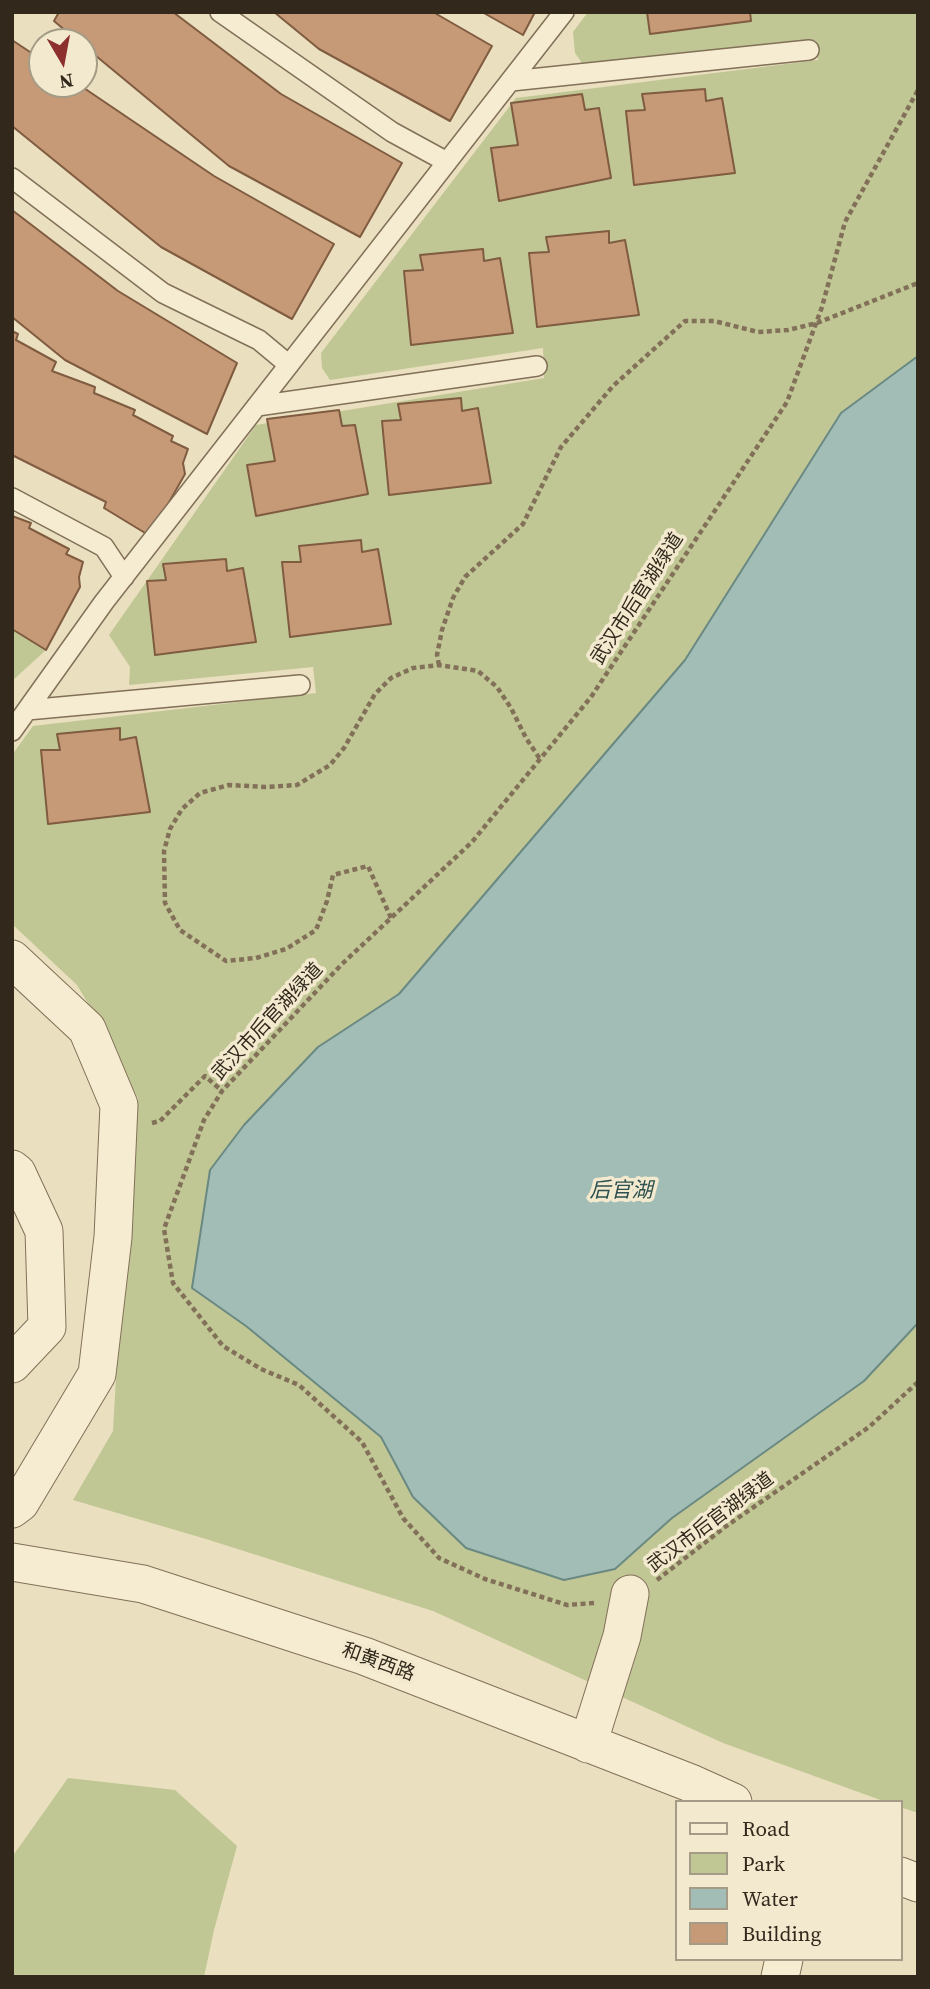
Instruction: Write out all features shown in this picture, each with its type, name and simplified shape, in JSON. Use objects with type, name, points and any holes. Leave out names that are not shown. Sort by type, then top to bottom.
[{"type":"street","points":[[12,959],[87,1029],[119,1105],[113,1237],[97,1374],[20,1503],[12,1509]]},
{"type":"street","points":[[12,1169],[18,1173],[44,1231],[47,1327],[12,1364]]},
{"type":"street","name":"和黄西路","points":[[12,1562],[143,1584],[364,1656],[728,1800]]},
{"type":"street","points":[[588,1744],[622,1636],[630,1594]]},
{"type":"lane","points":[[220,12],[392,132],[447,162]]},
{"type":"lane","points":[[12,732],[124,577],[564,12]]},
{"type":"lane","points":[[511,81],[809,50]]},
{"type":"lane","points":[[12,178],[163,293],[258,340],[289,365]]},
{"type":"lane","points":[[257,406],[537,366]]},
{"type":"lane","points":[[12,498],[104,547],[124,577]]},
{"type":"lane","points":[[27,710],[300,685]]},
{"type":"path","name":"武汉市后官湖绿道","points":[[918,90],[845,222],[817,323],[787,402],[592,697],[472,842],[342,964],[222,1091],[204,1120],[164,1229],[173,1283],[223,1346],[261,1370],[299,1385],[362,1443],[403,1518],[439,1558],[485,1579],[567,1605],[595,1603],[643,1591],[725,1527],[869,1427],[918,1382]]},
{"type":"path","points":[[439,665],[437,655],[442,630],[453,598],[465,577],[523,524],[561,447],[613,386],[685,321],[714,321],[758,332],[788,330],[817,323],[918,283]]},
{"type":"path","points":[[391,918],[368,866],[333,875],[316,930],[276,952],[256,958],[226,961],[180,930],[165,903],[164,851],[170,829],[182,809],[200,793],[229,785],[297,785],[330,765],[344,748],[375,694],[391,678],[413,668],[439,665],[478,671],[497,687],[540,760]]},
{"type":"path","points":[[118,1134],[160,1121],[205,1076],[222,1091]]},
{"type":"green space","points":[[588,12],[918,12],[918,356],[840,413],[685,660],[399,994],[318,1047],[244,1125],[211,1170],[192,1288],[246,1326],[381,1437],[413,1497],[616,1569],[672,1518],[864,1381],[918,1323],[918,1813],[902,1808],[902,1800],[880,1800],[723,1743],[433,1611],[73,1500],[113,1431],[121,1287],[138,1098],[120,1067],[104,1030],[77,985],[12,924],[12,755],[33,726],[316,693],[313,667],[129,685],[130,667],[109,635],[256,425],[544,378],[543,348],[330,380],[322,368],[321,353],[516,98],[818,60],[815,43],[584,66],[575,53],[573,32]]},
{"type":"green space","points":[[12,629],[46,650],[12,681]]},
{"type":"green space","points":[[68,1778],[175,1790],[237,1846],[204,1977],[12,1977],[12,1857]]},
{"type":"water","name":"后官湖","points":[[918,356],[918,1323],[864,1381],[672,1518],[615,1569],[564,1580],[466,1548],[413,1497],[381,1437],[246,1326],[192,1288],[210,1170],[244,1125],[318,1047],[399,994],[685,660],[841,413]]},
{"type":"building","points":[[59,12],[173,12],[281,94],[402,163],[360,237],[229,166],[98,58],[98,28],[62,28],[54,21]]},
{"type":"building","points":[[274,12],[433,12],[492,46],[450,121],[319,49]]},
{"type":"building","points":[[482,12],[535,12],[523,35]]},
{"type":"building","points":[[647,12],[750,12],[751,21],[650,34]]},
{"type":"building","points":[[12,40],[28,51],[28,98],[98,98],[214,176],[334,244],[292,319],[161,247],[12,126]]},
{"type":"building","points":[[705,89],[706,101],[722,98],[735,173],[634,185],[626,111],[645,110],[642,94]]},
{"type":"building","points":[[582,94],[585,110],[599,108],[611,178],[499,201],[491,148],[518,145],[511,103]]},
{"type":"building","points":[[12,210],[118,291],[237,363],[207,434],[65,360],[12,317]]},
{"type":"building","points":[[609,231],[609,243],[625,240],[639,315],[537,327],[529,253],[549,252],[546,237]]},
{"type":"building","points":[[483,249],[484,261],[500,258],[513,333],[411,345],[404,271],[423,270],[420,255]]},
{"type":"building","points":[[12,331],[18,334],[16,340],[56,362],[52,371],[95,387],[94,393],[135,410],[133,415],[173,436],[171,441],[188,449],[183,463],[185,474],[150,536],[104,508],[106,502],[12,455]]},
{"type":"building","points":[[461,398],[462,411],[478,408],[491,483],[389,495],[382,421],[401,420],[398,404]]},
{"type":"building","points":[[339,410],[342,426],[355,425],[368,494],[256,516],[247,465],[275,461],[267,419]]},
{"type":"building","points":[[12,516],[31,523],[29,528],[69,549],[66,554],[83,562],[79,577],[80,587],[46,650],[12,629]]},
{"type":"building","points":[[361,540],[362,552],[378,549],[391,624],[290,637],[282,562],[301,562],[299,546]]},
{"type":"building","points":[[226,559],[227,571],[243,568],[256,642],[155,655],[147,581],[166,580],[163,564]]},
{"type":"building","points":[[120,728],[120,740],[136,737],[150,812],[48,824],[41,750],[60,750],[57,734]]}]
